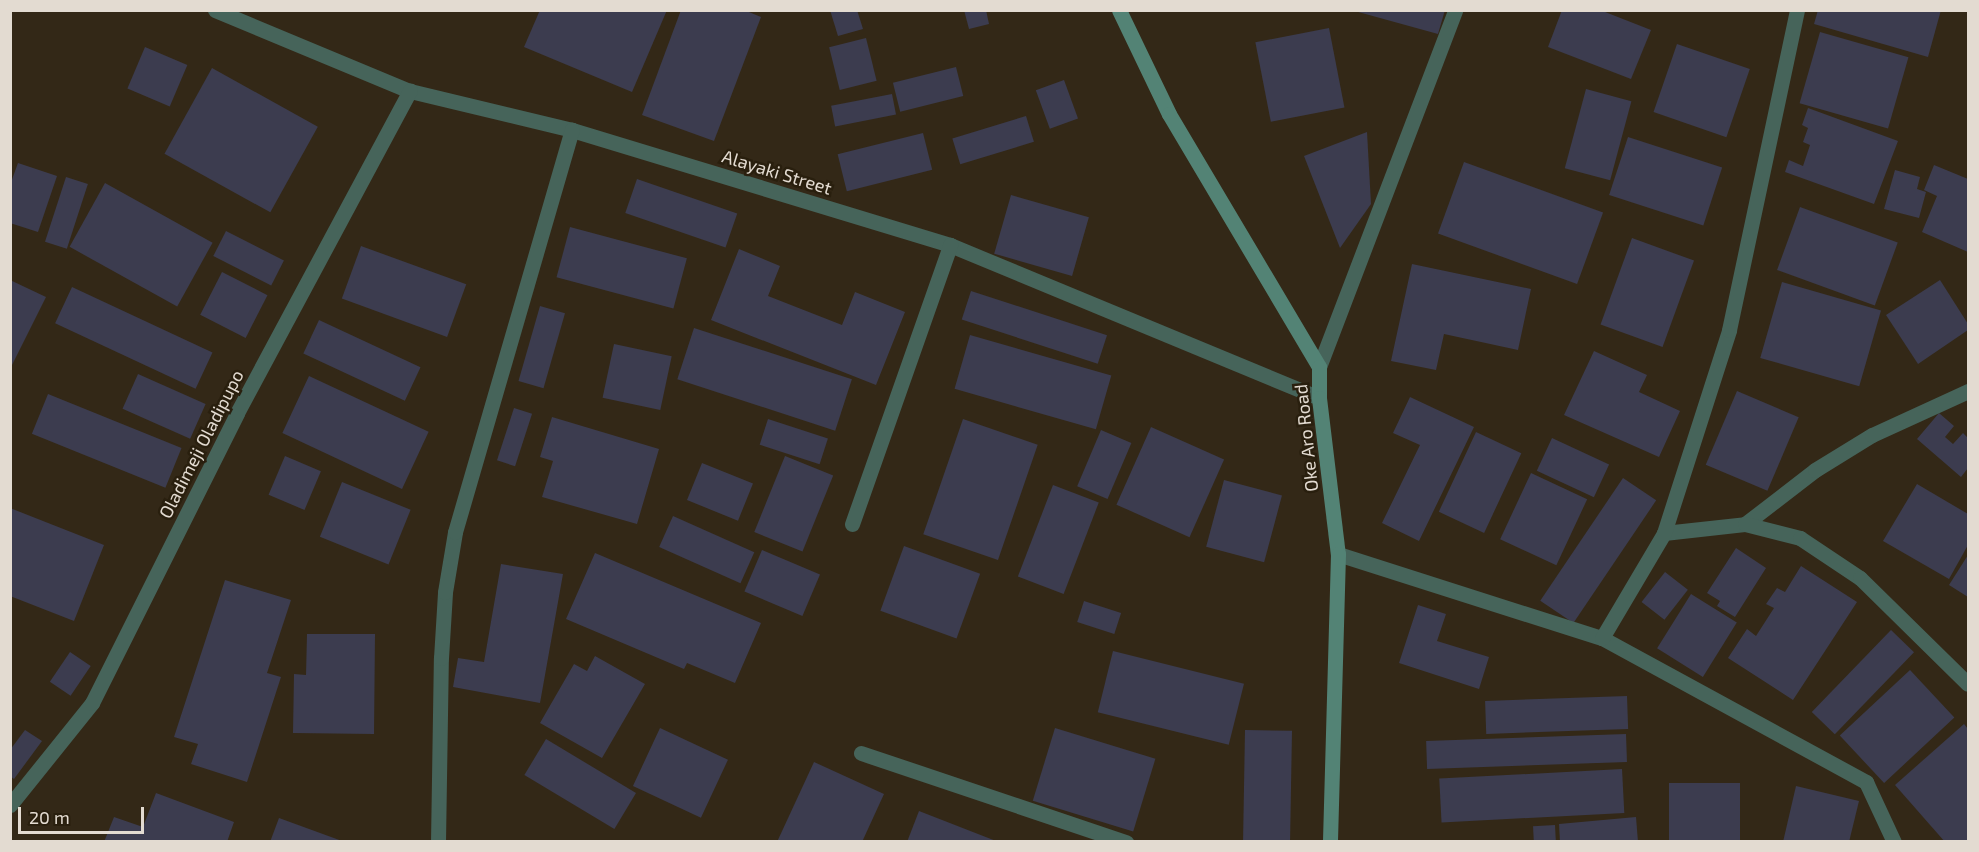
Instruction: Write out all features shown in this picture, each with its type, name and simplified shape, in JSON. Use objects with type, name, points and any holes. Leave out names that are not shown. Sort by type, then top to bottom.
[{"type":"main road","name":"Oke Aro Road","points":[[1119,10],[1169,114],[1319,367],[1319,398],[1338,554],[1329,842]]},
{"type":"street","name":"Alayaki Street","points":[[215,10],[410,91],[572,130],[951,245],[1319,398]]},
{"type":"street","points":[[1319,367],[1455,10]]},
{"type":"street","points":[[1602,638],[1664,533],[1729,330],[1797,10]]},
{"type":"street","name":"Oladimeji Oladipupo","points":[[10,805],[92,703],[237,413],[410,91]]},
{"type":"street","points":[[438,842],[441,658],[445,592],[455,532],[572,130]]},
{"type":"street","points":[[852,524],[951,245]]},
{"type":"street","points":[[1745,524],[1815,470],[1872,435],[1968,391]]},
{"type":"street","points":[[1664,533],[1745,524],[1800,538],[1860,578],[1968,684]]},
{"type":"street","points":[[1338,554],[1602,638],[1866,782],[1894,842]]},
{"type":"street","points":[[861,753],[1126,842]]},
{"type":"building","points":[[540,10],[667,10],[632,92],[524,47]]},
{"type":"building","points":[[681,10],[744,10],[761,17],[714,141],[642,115]]},
{"type":"building","points":[[830,10],[857,10],[863,29],[838,36]]},
{"type":"building","points":[[964,10],[986,10],[989,24],[969,29]]},
{"type":"building","points":[[1351,10],[1445,10],[1438,34]]},
{"type":"building","points":[[1562,10],[1600,10],[1651,30],[1631,79],[1548,47]]},
{"type":"building","points":[[1818,10],[1941,10],[1928,57],[1814,24]]},
{"type":"building","points":[[1329,28],[1344,108],[1271,122],[1255,42]]},
{"type":"building","points":[[1820,32],[1908,57],[1888,128],[1800,103]]},
{"type":"building","points":[[866,38],[877,81],[840,90],[829,47]]},
{"type":"building","points":[[1677,44],[1750,69],[1726,137],[1654,112]]},
{"type":"building","points":[[145,47],[187,65],[170,106],[127,88]]},
{"type":"building","points":[[956,67],[963,96],[900,112],[893,83]]},
{"type":"building","points":[[212,68],[318,127],[270,212],[164,154]]},
{"type":"building","points":[[1064,80],[1078,119],[1050,129],[1036,90]]},
{"type":"building","points":[[1586,89],[1631,101],[1610,180],[1565,168]]},
{"type":"building","points":[[892,94],[896,115],[835,126],[831,106]]},
{"type":"building","points":[[1808,108],[1898,141],[1874,204],[1785,172],[1789,160],[1803,166],[1810,145],[1803,142],[1808,128],[1802,125]]},
{"type":"building","points":[[1026,116],[1034,142],[960,164],[952,139]]},
{"type":"building","points":[[1367,132],[1371,204],[1340,248],[1304,156]]},
{"type":"building","points":[[923,133],[932,170],[847,191],[838,154]]},
{"type":"building","points":[[1628,137],[1722,168],[1703,226],[1609,195]]},
{"type":"building","points":[[1464,162],[1603,213],[1577,284],[1438,233]]},
{"type":"building","points":[[18,163],[57,176],[38,232],[10,223],[10,185]]},
{"type":"building","points":[[1934,165],[1968,179],[1968,252],[1922,232],[1937,196],[1924,190]]},
{"type":"building","points":[[1895,170],[1920,177],[1917,189],[1926,192],[1919,218],[1884,209]]},
{"type":"building","points":[[66,177],[88,184],[67,249],[45,242]]},
{"type":"building","points":[[637,179],[737,214],[726,248],[625,213]]},
{"type":"building","points":[[105,183],[213,243],[177,306],[70,247]]},
{"type":"building","points":[[1011,195],[1089,217],[1072,276],[994,254]]},
{"type":"building","points":[[1800,207],[1898,243],[1875,306],[1777,270]]},
{"type":"building","points":[[570,227],[687,258],[673,309],[557,277]]},
{"type":"building","points":[[226,231],[284,261],[271,285],[213,256]]},
{"type":"building","points":[[1632,238],[1694,261],[1663,347],[1601,324]]},
{"type":"building","points":[[361,246],[466,284],[447,337],[342,299]]},
{"type":"building","points":[[739,249],[780,266],[768,296],[842,325],[855,292],[905,312],[876,385],[711,320]]},
{"type":"building","points":[[1412,264],[1531,289],[1518,350],[1444,334],[1436,370],[1391,361]]},
{"type":"building","points":[[222,272],[267,295],[246,338],[200,315]]},
{"type":"building","points":[[10,280],[46,297],[10,369]]},
{"type":"building","points":[[1940,280],[1968,324],[1968,330],[1918,364],[1886,315]]},
{"type":"building","points":[[1782,282],[1881,310],[1859,386],[1760,358]]},
{"type":"building","points":[[72,287],[212,353],[196,389],[55,323]]},
{"type":"building","points":[[971,291],[1107,335],[1098,364],[962,320]]},
{"type":"building","points":[[540,306],[565,313],[543,388],[519,381]]},
{"type":"building","points":[[319,320],[421,367],[405,401],[303,354]]},
{"type":"building","points":[[694,328],[852,379],[835,431],[677,379]]},
{"type":"building","points":[[970,335],[1111,376],[1096,429],[955,389]]},
{"type":"building","points":[[614,344],[672,356],[660,410],[603,398]]},
{"type":"building","points":[[1594,351],[1647,375],[1639,392],[1680,411],[1659,457],[1564,415]]},
{"type":"building","points":[[138,374],[206,404],[190,439],[123,409]]},
{"type":"building","points":[[309,376],[429,432],[402,489],[282,433]]},
{"type":"building","points":[[1737,391],[1799,417],[1767,491],[1706,465]]},
{"type":"building","points":[[48,394],[182,448],[165,488],[32,434]]},
{"type":"building","points":[[1410,397],[1474,427],[1419,541],[1382,523],[1420,445],[1393,433]]},
{"type":"building","points":[[514,408],[532,414],[515,466],[497,460]]},
{"type":"building","points":[[1939,413],[1954,426],[1945,437],[1953,444],[1963,433],[1968,438],[1968,468],[1961,477],[1917,439]]},
{"type":"building","points":[[552,417],[659,449],[637,524],[542,497],[553,461],[540,457]]},
{"type":"building","points":[[768,419],[828,438],[820,464],[760,445]]},
{"type":"building","points":[[963,419],[1038,445],[998,560],[923,534]]},
{"type":"building","points":[[1151,427],[1224,460],[1190,537],[1116,505]]},
{"type":"building","points":[[1101,430],[1131,443],[1108,499],[1077,486]]},
{"type":"building","points":[[1476,432],[1521,453],[1484,533],[1439,512]]},
{"type":"building","points":[[1552,438],[1609,465],[1594,497],[1537,471]]},
{"type":"building","points":[[285,456],[321,471],[304,510],[269,495]]},
{"type":"building","points":[[785,456],[833,475],[802,552],[754,532]]},
{"type":"building","points":[[702,463],[753,484],[738,521],[687,500]]},
{"type":"building","points":[[1531,473],[1587,499],[1556,565],[1500,539]]},
{"type":"building","points":[[1623,478],[1656,500],[1573,623],[1540,601]]},
{"type":"building","points":[[1224,480],[1282,496],[1264,562],[1206,547]]},
{"type":"building","points":[[342,482],[411,510],[389,564],[320,537]]},
{"type":"building","points":[[1917,484],[1968,514],[1968,545],[1949,579],[1883,541]]},
{"type":"building","points":[[1053,485],[1099,503],[1064,594],[1018,576]]},
{"type":"building","points":[[10,508],[104,545],[74,621],[10,596]]},
{"type":"building","points":[[673,516],[754,552],[740,583],[659,547]]},
{"type":"building","points":[[904,546],[980,574],[957,639],[880,611]]},
{"type":"building","points":[[1736,548],[1766,568],[1735,617],[1717,606],[1720,601],[1707,593]]},
{"type":"building","points":[[762,550],[820,575],[802,616],[744,591]]},
{"type":"building","points":[[595,553],[761,623],[735,683],[687,663],[684,669],[566,619]]},
{"type":"building","points":[[1968,555],[1968,597],[1949,585]]},
{"type":"building","points":[[501,564],[563,574],[540,703],[453,687],[458,658],[484,662]]},
{"type":"building","points":[[1801,566],[1857,602],[1793,700],[1728,658],[1747,629],[1756,636],[1774,608],[1766,604],[1777,588],[1785,592]]},
{"type":"building","points":[[1665,572],[1688,590],[1664,620],[1642,602]]},
{"type":"building","points":[[225,580],[291,600],[267,673],[281,677],[247,782],[191,764],[198,744],[174,737]]},
{"type":"building","points":[[1691,594],[1737,623],[1703,677],[1657,648]]},
{"type":"building","points":[[1084,601],[1121,613],[1114,634],[1077,622]]},
{"type":"building","points":[[1418,605],[1446,614],[1437,641],[1489,657],[1479,689],[1399,663]]},
{"type":"building","points":[[1891,630],[1914,652],[1835,734],[1812,712]]},
{"type":"building","points":[[307,634],[375,634],[374,734],[293,733],[294,674],[306,675]]},
{"type":"building","points":[[1113,651],[1244,684],[1229,745],[1098,712]]},
{"type":"building","points":[[70,652],[91,666],[71,696],[50,682]]},
{"type":"building","points":[[595,656],[645,684],[602,758],[540,723],[574,664],[587,671]]},
{"type":"building","points":[[1910,670],[1954,718],[1884,783],[1840,735]]},
{"type":"building","points":[[1627,696],[1628,729],[1486,734],[1485,701]]},
{"type":"building","points":[[1964,724],[1968,729],[1968,842],[1945,842],[1895,785]]},
{"type":"building","points":[[660,728],[728,760],[701,818],[633,786]]},
{"type":"building","points":[[1055,728],[1155,759],[1133,831],[1033,801]]},
{"type":"building","points":[[25,730],[42,741],[14,779],[10,776],[10,750]]},
{"type":"building","points":[[1245,730],[1292,731],[1290,842],[1243,842]]},
{"type":"building","points":[[1626,734],[1627,762],[1427,769],[1426,741]]},
{"type":"building","points":[[546,739],[636,793],[614,829],[524,775]]},
{"type":"building","points":[[814,762],[884,794],[862,842],[777,842]]},
{"type":"building","points":[[1622,769],[1624,813],[1442,823],[1439,779]]},
{"type":"building","points":[[1669,783],[1740,783],[1740,842],[1669,842]]},
{"type":"building","points":[[1796,786],[1859,801],[1849,842],[1783,842]]},
{"type":"building","points":[[156,793],[234,822],[227,842],[104,842],[114,817],[143,827]]},
{"type":"building","points":[[919,811],[996,841],[996,842],[907,842]]},
{"type":"building","points":[[1636,817],[1638,842],[1560,842],[1559,824]]},
{"type":"building","points":[[279,818],[342,841],[270,842]]},
{"type":"building","points":[[1555,825],[1556,842],[1534,842],[1533,826]]}]
